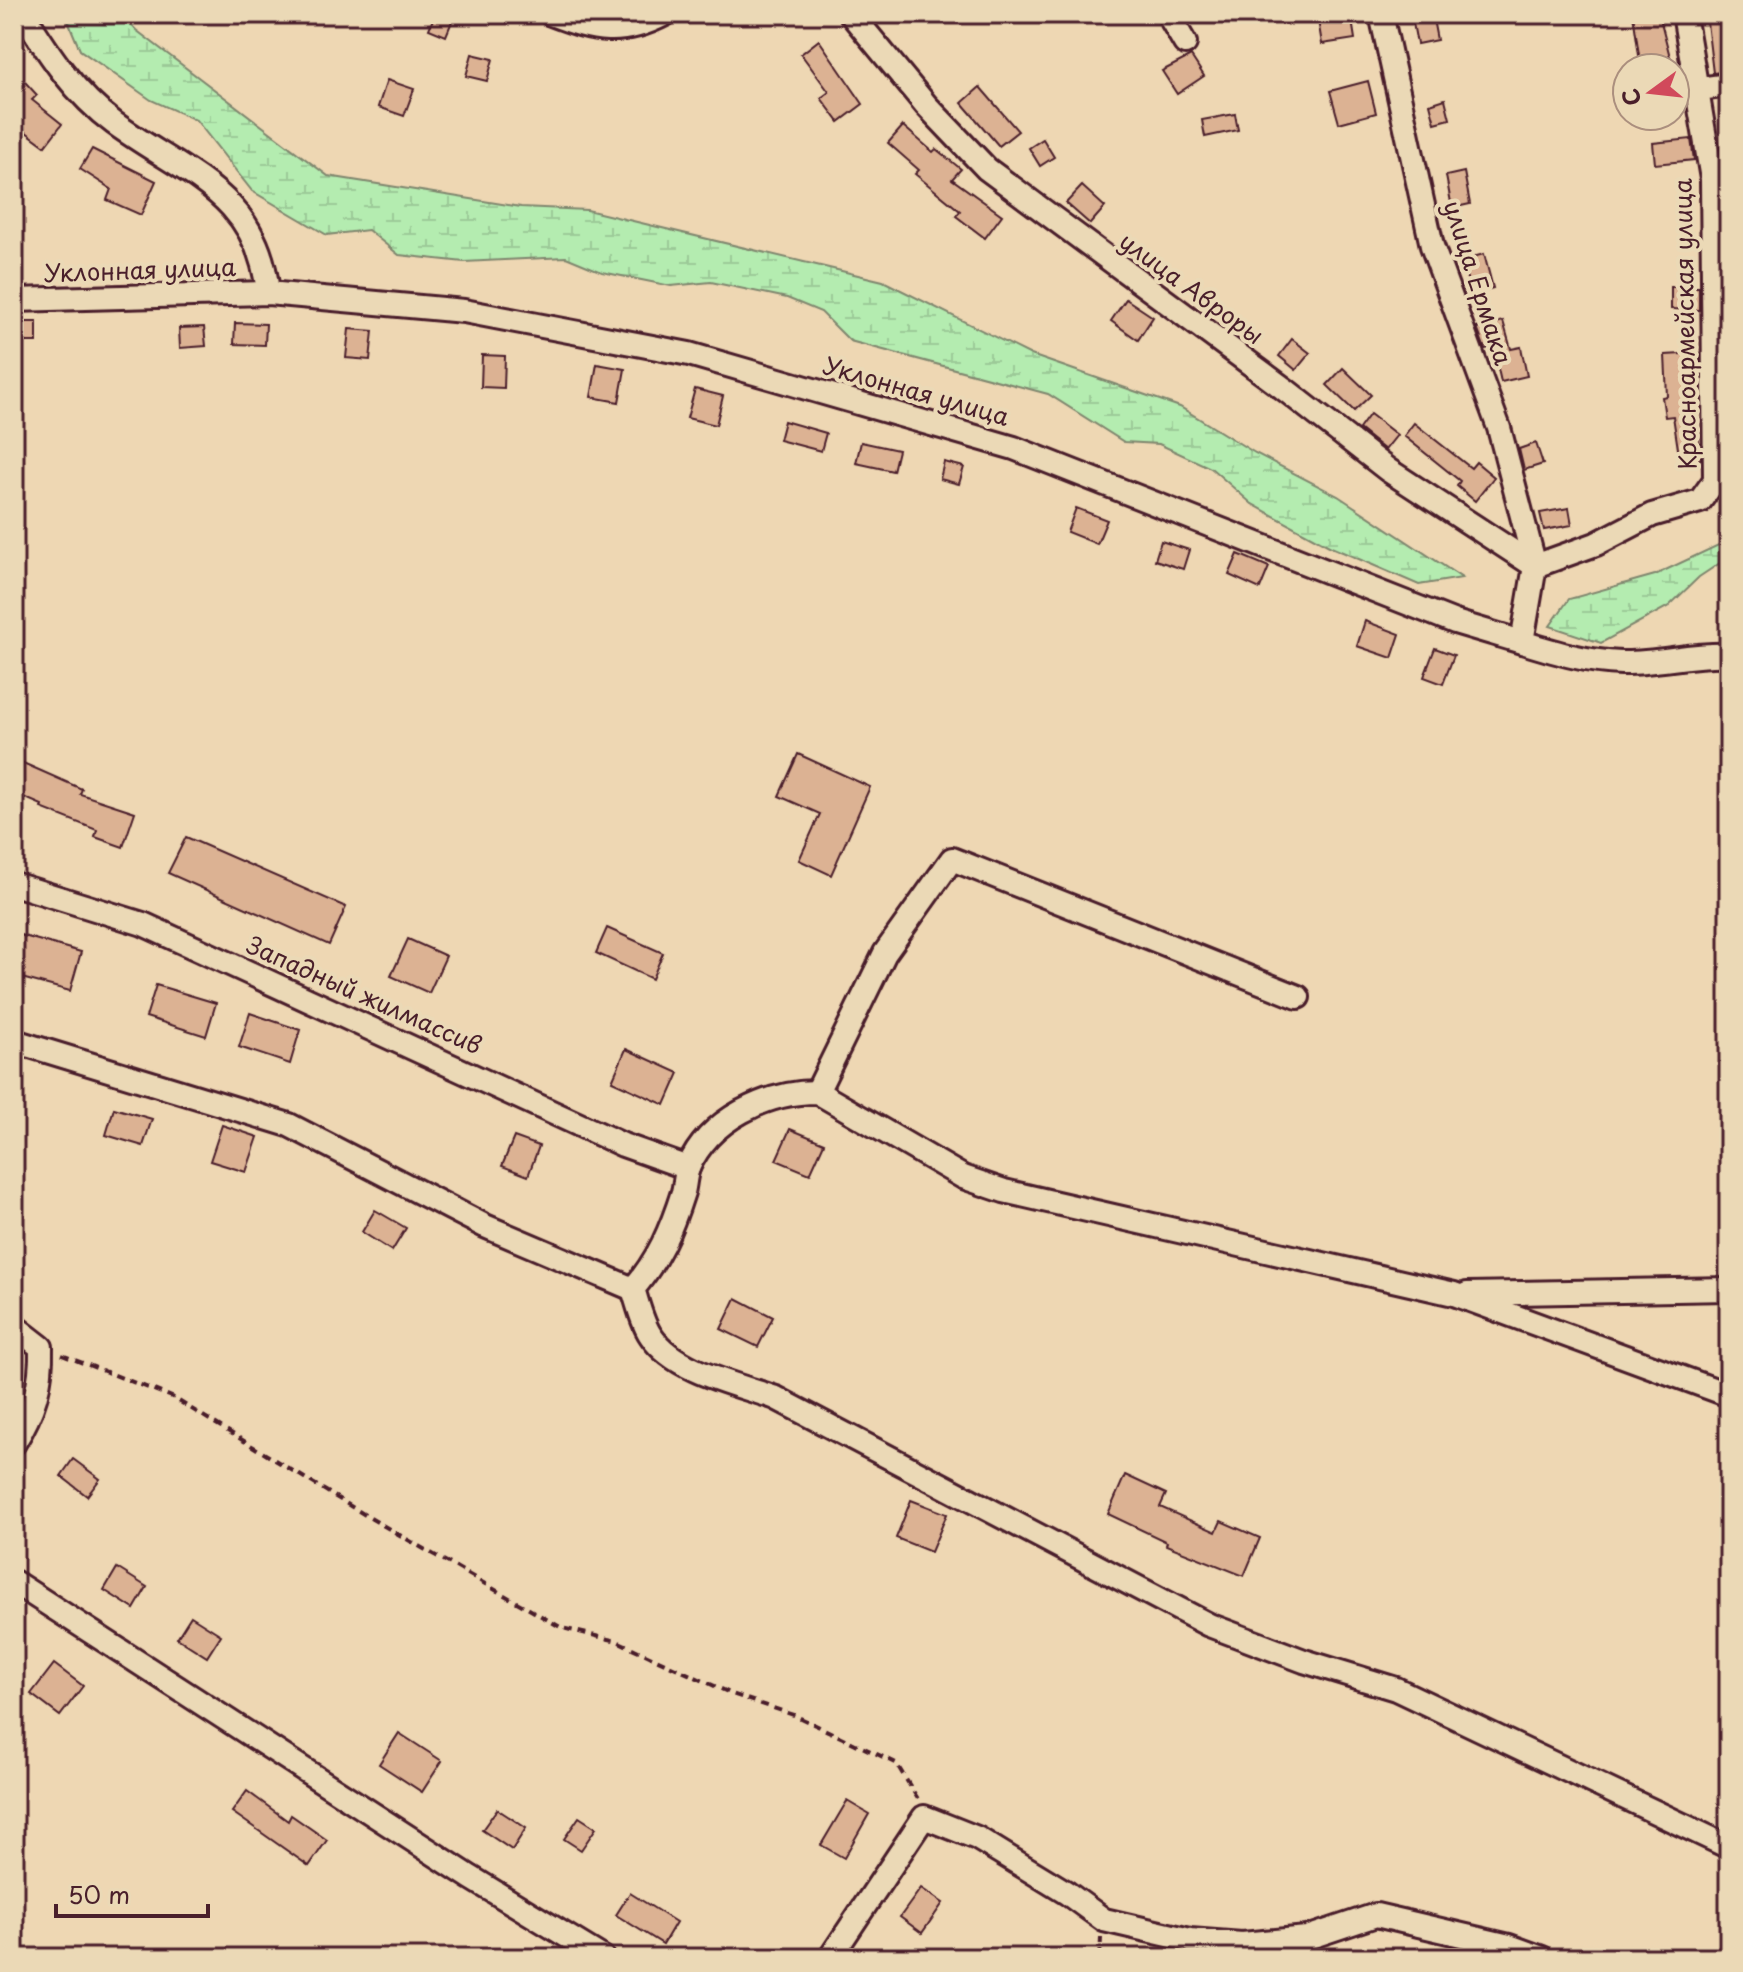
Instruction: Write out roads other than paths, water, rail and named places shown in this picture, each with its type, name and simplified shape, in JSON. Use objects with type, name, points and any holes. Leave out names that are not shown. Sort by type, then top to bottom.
[{"type":"street","name":"Уклонная улица","points":[[24,14],[53,61],[78,90],[114,122],[213,186],[244,218],[265,261],[268,293]]},
{"type":"street","points":[[551,14],[596,31],[648,23],[665,14]]},
{"type":"street","name":"улица Авроры","points":[[851,14],[926,105],[987,169],[1283,388],[1388,470],[1535,566]]},
{"type":"street","points":[[1168,14],[1185,43]]},
{"type":"street","name":"улица Ермака","points":[[1381,14],[1432,246],[1499,428],[1535,566]]},
{"type":"street","name":"Красноармейская улица","points":[[1535,566],[1596,544],[1652,515],[1700,501],[1715,480],[1712,179],[1684,14]]},
{"type":"street","points":[[1699,89],[1729,85]]},
{"type":"street","name":"Уклонная улица","points":[[14,300],[268,293],[464,311],[689,354],[1014,448],[1455,622],[1566,655],[1623,663],[1695,653],[1729,655]]},
{"type":"street","points":[[1522,642],[1535,566]]},
{"type":"street","points":[[817,1092],[885,953],[952,859],[1298,997]]},
{"type":"street","name":"Западный жилмассив","points":[[14,884],[143,924],[623,1145],[688,1168]]},
{"type":"street","points":[[14,1041],[289,1125],[485,1226],[633,1289],[649,1333],[665,1353],[707,1373],[776,1398],[1209,1625],[1304,1661],[1396,1689],[1729,1847]]},
{"type":"street","points":[[633,1289],[656,1262],[683,1191],[688,1168],[718,1127],[760,1102],[791,1092],[817,1092],[963,1177],[1004,1191],[1454,1294],[1729,1395]]},
{"type":"street","points":[[1454,1294],[1729,1289]]},
{"type":"street","points":[[14,1326],[41,1347],[42,1378],[30,1417],[14,1443]]},
{"type":"street","points":[[14,1582],[470,1877],[603,1958]]},
{"type":"street","points":[[830,1958],[924,1817],[977,1838],[1067,1893],[1104,1920],[1190,1940],[1242,1944],[1307,1938],[1376,1915],[1509,1946],[1542,1958]]}]
